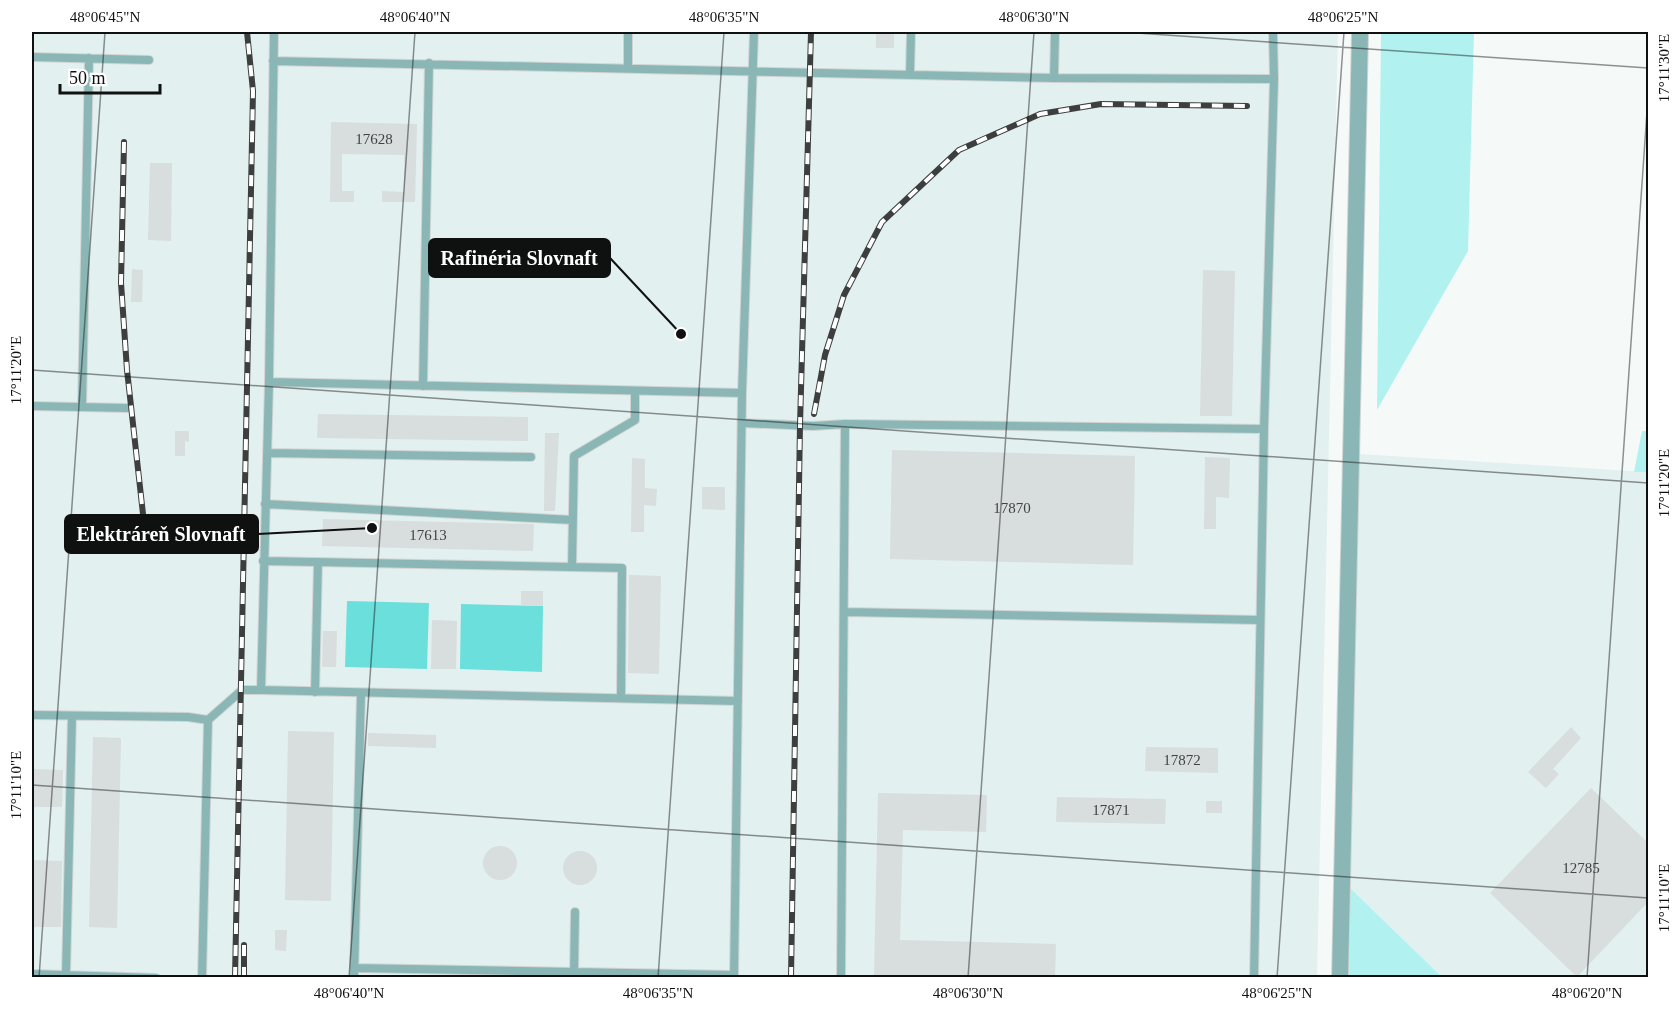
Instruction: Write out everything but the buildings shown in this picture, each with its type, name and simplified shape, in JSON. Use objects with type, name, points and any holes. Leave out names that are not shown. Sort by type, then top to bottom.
[{"type":"street","points":[[1340,978],[1360,32]]},
{"type":"lane","points":[[261,690],[269,382],[274,32]]},
{"type":"lane","points":[[628,32],[628,68]]},
{"type":"lane","points":[[361,693],[354,973],[734,976],[742,393],[754,32]]},
{"type":"lane","points":[[910,74],[911,32]]},
{"type":"lane","points":[[1054,78],[1055,32]]},
{"type":"lane","points":[[1254,978],[1274,32]]},
{"type":"lane","points":[[32,57],[149,60]]},
{"type":"lane","points":[[82,407],[89,58]]},
{"type":"lane","points":[[273,61],[1054,78],[1274,79]]},
{"type":"lane","points":[[423,386],[429,63]]},
{"type":"lane","points":[[269,382],[742,393]]},
{"type":"lane","points":[[572,567],[574,456],[635,420],[635,391]]},
{"type":"lane","points":[[32,406],[128,408]]},
{"type":"lane","points":[[742,423],[813,426],[845,424],[1264,429]]},
{"type":"lane","points":[[841,978],[845,424]]},
{"type":"lane","points":[[267,453],[531,457]]},
{"type":"lane","points":[[265,504],[573,520]]},
{"type":"lane","points":[[263,561],[622,568],[621,698]]},
{"type":"lane","points":[[315,692],[318,562]]},
{"type":"lane","points":[[845,612],[1260,620]]},
{"type":"lane","points":[[202,978],[207,720],[242,690],[738,701]]},
{"type":"lane","points":[[32,715],[188,717],[207,720]]},
{"type":"lane","points":[[66,974],[72,716]]},
{"type":"lane","points":[[574,975],[575,912]]},
{"type":"lane","points":[[32,974],[156,978]]},
{"type":"shaded area","points":[[32,32],[1338,32],[1317,977],[32,977]]},
{"type":"shaded area","points":[[1381,32],[1474,32],[1468,251],[1377,410]]},
{"type":"shaded area","points":[[1642,431],[1648,431],[1648,472],[1634,472]]},
{"type":"shaded area","points":[[1359,454],[1648,472],[1648,977],[1442,977],[1350,888]]},
{"type":"shaded area","points":[[347,601],[429,603],[427,669],[345,667]]},
{"type":"shaded area","points":[[461,604],[543,606],[542,672],[460,669]]},
{"type":"shaded area","points":[[1350,888],[1442,977],[1349,978]]},
{"type":"railway","points":[[235,978],[253,91],[247,32]]},
{"type":"railway","points":[[791,978],[800,425],[811,32]]},
{"type":"railway","points":[[814,414],[825,355],[844,295],[882,222],[959,150],[1040,114],[1101,104],[1247,106]]},
{"type":"railway","points":[[124,142],[121,283],[127,370],[147,550]]},
{"type":"railway","points":[[244,945],[244,978]]},
{"type":"place","name":"Rafinéria Slovnaft","points":[[681,334]]},
{"type":"place","name":"Elektráreň Slovnaft","points":[[372,528]]}]
